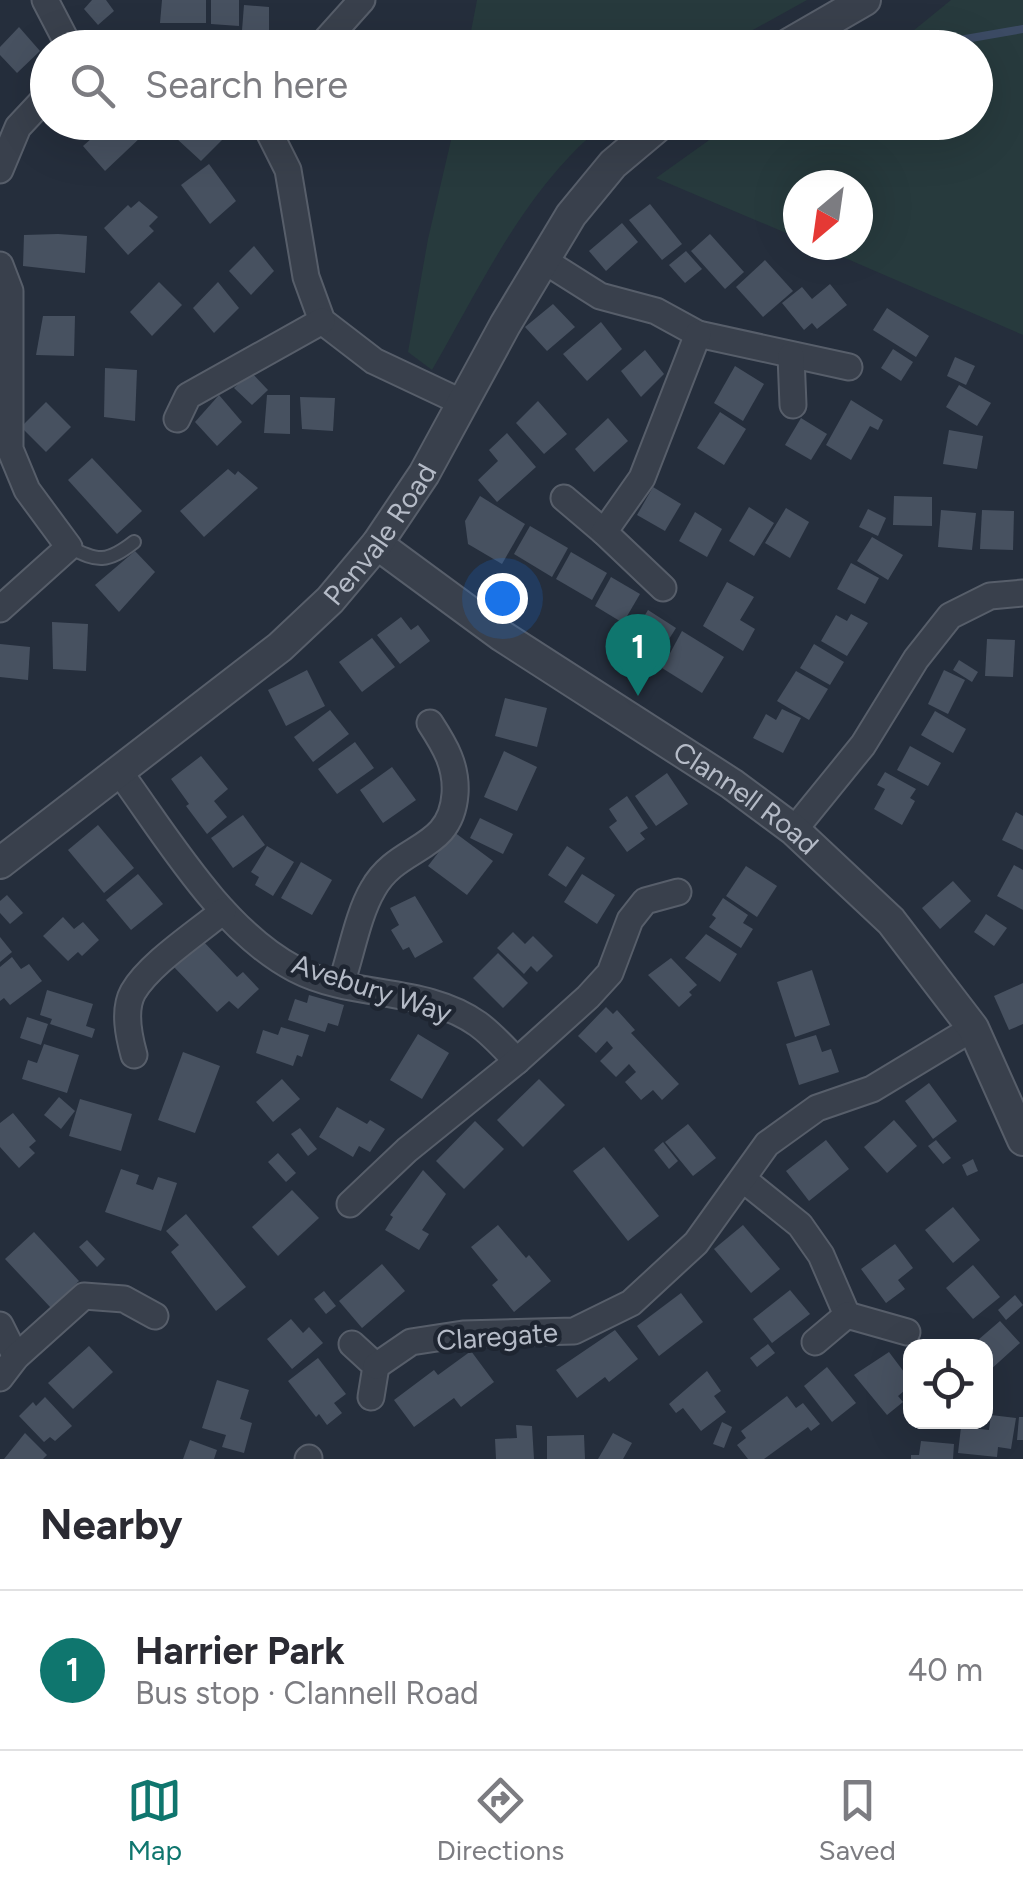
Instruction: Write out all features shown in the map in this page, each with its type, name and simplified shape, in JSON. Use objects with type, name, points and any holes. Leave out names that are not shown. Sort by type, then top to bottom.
[{"type":"street","points":[[45,0],[61,30]]},
{"type":"street","points":[[335,30],[362,0]]},
{"type":"street","points":[[814,30],[866,0]]},
{"type":"street","points":[[0,170],[18,126],[30,114]]},
{"type":"street","points":[[273,140],[288,170],[306,277],[322,321],[374,361],[462,403]]},
{"type":"street","name":"Penvale Road","points":[[0,863],[280,647],[330,600],[377,544],[424,474],[571,214],[613,164],[642,140]]},
{"type":"street","points":[[543,260],[600,296],[656,312],[698,334],[849,367]]},
{"type":"street","points":[[0,265],[10,291],[10,449],[27,490],[69,547],[0,609]]},
{"type":"street","points":[[177,419],[188,396],[322,321]]},
{"type":"street","points":[[604,532],[642,478],[698,334]]},
{"type":"street","points":[[791,356],[793,405]]},
{"type":"street","points":[[564,498],[663,588]]},
{"type":"street","name":"Clannell Road","points":[[377,544],[502,636],[732,784],[794,830],[891,922],[974,1028],[1023,1140]]},
{"type":"street","points":[[794,830],[863,745],[916,659],[950,616],[990,596],[1023,594]]},
{"type":"street","points":[[341,984],[372,889],[390,866],[440,834],[453,816],[456,780],[447,748],[430,724]]},
{"type":"street","name":"Avebury Way","points":[[118,770],[223,911],[264,947],[297,970],[341,984],[439,1004],[478,1024],[517,1061]]},
{"type":"street","points":[[350,1204],[588,997],[610,973],[630,920],[645,902],[678,892]]},
{"type":"street","points":[[134,1055],[128,1031],[132,994],[152,971],[223,911]]},
{"type":"street","name":"Claregate","points":[[376,1366],[411,1342],[463,1334],[574,1331],[630,1304],[696,1243],[767,1144],[817,1108],[872,1089],[974,1028]]},
{"type":"street","points":[[744,1180],[800,1225],[822,1255],[847,1315]]},
{"type":"street","points":[[0,1378],[16,1357],[84,1296],[124,1299],[156,1316]]},
{"type":"street","points":[[847,1315],[907,1332]]},
{"type":"street","points":[[816,1342],[847,1315]]},
{"type":"street","points":[[0,1326],[16,1357]]},
{"type":"street","points":[[352,1344],[376,1366],[371,1397]]},
{"type":"lane","points":[[69,547],[94,560],[116,556],[134,542]]},
{"type":"shaded area","points":[[477,0],[807,0],[753,30],[471,30]]},
{"type":"shaded area","points":[[951,0],[1023,0],[1023,335],[850,260],[873,260],[873,170],[783,170],[783,232],[656,178],[709,140],[993,140],[993,30],[914,30]]},
{"type":"shaded area","points":[[451,140],[587,140],[529,206],[432,370],[408,352]]},
{"type":"building","points":[[92,0],[106,0],[114,11],[98,25],[84,9]]},
{"type":"building","points":[[162,0],[206,0],[206,23],[160,23]]},
{"type":"building","points":[[211,0],[239,0],[239,26],[211,24]]},
{"type":"building","points":[[244,5],[269,7],[269,30],[242,30]]},
{"type":"building","points":[[19,27],[30,40],[30,61],[17,73],[0,55],[0,47]]},
{"type":"building","points":[[90,140],[138,140],[105,171],[83,146]]},
{"type":"building","points":[[178,140],[222,140],[201,161]]},
{"type":"building","points":[[209,164],[236,201],[210,224],[181,185]]},
{"type":"building","points":[[139,201],[158,217],[149,226],[154,231],[128,255],[104,228],[128,205],[131,208]]},
{"type":"building","points":[[650,204],[682,244],[662,260],[629,220]]},
{"type":"building","points":[[622,223],[638,242],[606,271],[589,251]]},
{"type":"building","points":[[710,234],[744,272],[725,289],[691,251]]},
{"type":"building","points":[[24,235],[87,236],[85,273],[23,266]]},
{"type":"building","points":[[254,246],[274,271],[251,295],[229,271]]},
{"type":"building","points":[[686,251],[702,269],[685,283],[669,265]]},
{"type":"building","points":[[765,260],[793,291],[763,317],[736,287]]},
{"type":"building","points":[[159,282],[182,305],[152,336],[130,312]]},
{"type":"building","points":[[218,282],[239,308],[214,333],[193,308]]},
{"type":"building","points":[[830,284],[847,305],[817,329],[812,323],[804,330],[782,303],[802,287],[812,299]]},
{"type":"building","points":[[553,304],[575,327],[547,351],[525,327]]},
{"type":"building","points":[[887,308],[929,336],[916,357],[873,330]]},
{"type":"building","points":[[43,316],[75,316],[74,356],[36,355]]},
{"type":"building","points":[[601,322],[622,349],[587,381],[563,354]]},
{"type":"building","points":[[893,349],[913,362],[901,381],[881,368]]},
{"type":"building","points":[[645,350],[664,374],[641,397],[621,371]]},
{"type":"building","points":[[955,357],[975,366],[966,385],[947,376]]},
{"type":"building","points":[[735,366],[764,384],[743,421],[714,403]]},
{"type":"building","points":[[105,368],[137,370],[135,421],[104,417]]},
{"type":"building","points":[[251,372],[268,390],[252,405],[234,388]]},
{"type":"building","points":[[959,385],[991,403],[977,426],[946,407]]},
{"type":"building","points":[[219,395],[242,422],[217,446],[195,422]]},
{"type":"building","points":[[267,395],[290,395],[290,434],[264,433]]},
{"type":"building","points":[[300,397],[335,398],[333,431],[302,429]]},
{"type":"building","points":[[851,400],[883,420],[878,430],[870,426],[851,460],[826,445]]},
{"type":"building","points":[[538,401],[567,434],[544,454],[516,423]]},
{"type":"building","points":[[46,402],[71,427],[46,452],[21,427]]},
{"type":"building","points":[[720,412],[746,429],[724,465],[697,448]]},
{"type":"building","points":[[608,418],[628,441],[594,472],[575,449]]},
{"type":"building","points":[[801,418],[827,434],[811,460],[785,445]]},
{"type":"building","points":[[949,430],[983,436],[977,469],[943,464]]},
{"type":"building","points":[[507,433],[536,467],[497,502],[478,480],[498,461],[489,450]]},
{"type":"building","points":[[92,458],[142,511],[117,534],[68,480]]},
{"type":"building","points":[[228,469],[235,475],[238,471],[258,488],[204,537],[180,511]]},
{"type":"building","points":[[653,487],[681,504],[665,531],[637,515]]},
{"type":"building","points":[[480,496],[525,524],[502,564],[468,544],[465,521]]},
{"type":"building","points":[[894,496],[932,497],[932,526],[893,525]]},
{"type":"building","points":[[749,507],[774,523],[754,556],[729,541]]},
{"type":"building","points":[[786,508],[809,522],[790,558],[765,543]]},
{"type":"building","points":[[868,509],[886,518],[878,536],[859,527]]},
{"type":"building","points":[[941,510],[976,513],[972,550],[938,547]]},
{"type":"building","points":[[982,510],[1014,511],[1013,550],[980,549]]},
{"type":"building","points":[[695,512],[722,529],[707,557],[679,541]]},
{"type":"building","points":[[530,526],[568,548],[552,577],[514,554]]},
{"type":"building","points":[[872,537],[903,555],[888,580],[857,561]]},
{"type":"building","points":[[135,551],[155,572],[119,612],[95,585]]},
{"type":"building","points":[[571,552],[607,573],[592,600],[556,579]]},
{"type":"building","points":[[851,563],[879,578],[865,604],[837,589]]},
{"type":"building","points":[[611,577],[640,594],[623,623],[595,606]]},
{"type":"building","points":[[727,582],[754,597],[740,620],[755,629],[743,651],[703,626]]},
{"type":"building","points":[[648,610],[676,628],[659,655],[631,638]]},
{"type":"building","points":[[851,614],[868,623],[847,656],[821,641],[836,615],[847,621]]},
{"type":"building","points":[[401,617],[411,630],[418,625],[430,641],[400,664],[377,635]]},
{"type":"building","points":[[52,622],[88,624],[86,671],[53,669]]},
{"type":"building","points":[[682,631],[724,657],[702,693],[662,668]]},
{"type":"building","points":[[372,638],[395,667],[362,692],[339,662]]},
{"type":"building","points":[[987,639],[1015,640],[1013,677],[985,676]]},
{"type":"building","points":[[0,644],[30,647],[28,680],[0,677]]},
{"type":"building","points":[[814,644],[844,662],[830,685],[800,668]]},
{"type":"building","points":[[959,660],[978,672],[972,682],[953,670]]},
{"type":"building","points":[[307,670],[325,706],[286,726],[268,690]]},
{"type":"building","points":[[944,670],[965,680],[948,714],[928,704]]},
{"type":"building","points":[[796,671],[828,689],[809,720],[777,701]]},
{"type":"building","points":[[505,698],[547,708],[537,747],[495,736]]},
{"type":"building","points":[[782,709],[801,718],[783,753],[753,738],[766,714],[776,720]]},
{"type":"building","points":[[330,710],[349,734],[313,762],[294,737]]},
{"type":"building","points":[[935,711],[966,729],[953,753],[921,735]]},
{"type":"building","points":[[355,742],[374,768],[337,794],[318,769]]},
{"type":"building","points":[[910,746],[941,763],[928,786],[897,770]]},
{"type":"building","points":[[504,751],[537,767],[517,811],[484,797]]},
{"type":"building","points":[[201,756],[228,789],[214,801],[227,817],[207,834],[171,779]]},
{"type":"building","points":[[392,767],[416,800],[383,823],[360,790]]},
{"type":"building","points":[[885,772],[916,789],[910,798],[915,801],[902,825],[874,809],[885,789],[877,785]]},
{"type":"building","points":[[667,773],[688,804],[656,826],[635,796]]},
{"type":"building","points":[[627,796],[648,828],[640,833],[645,839],[627,852],[609,827],[617,821],[609,809]]},
{"type":"building","points":[[1016,812],[1023,816],[1023,850],[1002,840]]},
{"type":"building","points":[[243,815],[265,845],[233,868],[211,838]]},
{"type":"building","points":[[480,818],[513,834],[503,854],[470,838]]},
{"type":"building","points":[[98,825],[134,868],[104,893],[68,850]]},
{"type":"building","points":[[454,832],[493,861],[467,895],[428,866]]},
{"type":"building","points":[[267,846],[294,862],[273,896],[255,885],[259,877],[251,872]]},
{"type":"building","points":[[567,846],[585,858],[566,887],[548,875]]},
{"type":"building","points":[[301,862],[332,880],[312,915],[281,898]]},
{"type":"building","points":[[1014,865],[1023,870],[1023,910],[997,896]]},
{"type":"building","points":[[746,866],[777,886],[757,917],[726,896]]},
{"type":"building","points":[[138,874],[163,904],[131,930],[106,900]]},
{"type":"building","points":[[582,874],[615,895],[597,924],[564,902]]},
{"type":"building","points":[[953,881],[971,901],[940,929],[922,908]]},
{"type":"building","points":[[7,895],[23,913],[10,924],[0,913],[0,901]]},
{"type":"building","points":[[415,896],[443,942],[415,958],[409,947],[403,950],[391,930],[399,925],[390,908]]},
{"type":"building","points":[[723,898],[748,915],[743,923],[753,929],[741,948],[709,927]]},
{"type":"building","points":[[986,914],[1007,928],[994,946],[974,932]]},
{"type":"building","points":[[63,917],[74,929],[83,922],[99,940],[82,956],[78,952],[68,961],[43,936]]},
{"type":"building","points":[[513,932],[525,944],[533,936],[553,956],[537,972],[531,966],[524,974],[497,948]]},
{"type":"building","points":[[706,934],[737,954],[720,982],[685,958]]},
{"type":"building","points":[[0,937],[12,952],[0,962]]},
{"type":"building","points":[[203,941],[237,977],[243,972],[259,989],[238,1009],[229,1001],[217,1012],[174,967]]},
{"type":"building","points":[[498,953],[528,983],[503,1008],[473,978]]},
{"type":"building","points":[[12,957],[21,969],[29,964],[42,981],[10,1005],[4,998],[0,1001],[0,967]]},
{"type":"building","points":[[671,958],[697,985],[679,1007],[648,975]]},
{"type":"building","points":[[812,970],[830,1025],[795,1037],[777,982]]},
{"type":"building","points":[[1023,983],[1023,1024],[1009,1030],[994,996]]},
{"type":"building","points":[[47,990],[93,1004],[86,1026],[95,1029],[92,1038],[50,1024],[52,1019],[40,1015]]},
{"type":"building","points":[[309,995],[344,1005],[338,1026],[328,1023],[325,1032],[288,1020],[295,999],[307,1003]]},
{"type":"building","points":[[606,1007],[613,1014],[617,1010],[635,1030],[631,1033],[679,1084],[662,1100],[653,1090],[641,1100],[625,1082],[636,1072],[629,1064],[616,1077],[600,1061],[613,1048],[607,1041],[596,1053],[578,1036]]},
{"type":"building","points":[[27,1017],[48,1024],[41,1045],[20,1038]]},
{"type":"building","points":[[281,1027],[309,1035],[302,1057],[297,1055],[293,1066],[256,1053],[263,1030],[278,1035]]},
{"type":"building","points":[[418,1034],[449,1053],[422,1099],[390,1080]]},
{"type":"building","points":[[816,1035],[822,1052],[831,1049],[839,1072],[799,1085],[786,1044]]},
{"type":"building","points":[[44,1044],[79,1055],[67,1093],[22,1079],[28,1060],[37,1063]]},
{"type":"building","points":[[183,1052],[220,1066],[195,1133],[158,1120]]},
{"type":"building","points":[[282,1079],[300,1099],[273,1122],[256,1102]]},
{"type":"building","points":[[539,1079],[565,1105],[523,1147],[497,1120]]},
{"type":"building","points":[[929,1083],[957,1121],[933,1139],[905,1101]]},
{"type":"building","points":[[59,1097],[75,1111],[61,1129],[44,1115]]},
{"type":"building","points":[[80,1099],[132,1114],[121,1151],[69,1136]]},
{"type":"building","points":[[337,1107],[385,1129],[370,1152],[359,1146],[353,1157],[319,1137]]},
{"type":"building","points":[[13,1113],[36,1141],[29,1147],[35,1153],[19,1168],[0,1147],[0,1123]]},
{"type":"building","points":[[894,1120],[917,1146],[887,1173],[864,1147]]},
{"type":"building","points":[[475,1121],[504,1149],[464,1189],[436,1161]]},
{"type":"building","points":[[688,1124],[716,1158],[693,1176],[665,1142]]},
{"type":"building","points":[[300,1128],[317,1149],[308,1156],[291,1134]]},
{"type":"building","points":[[826,1140],[849,1169],[809,1201],[786,1171]]},
{"type":"building","points":[[936,1140],[951,1158],[943,1164],[928,1146]]},
{"type":"building","points":[[663,1142],[678,1161],[669,1169],[654,1150]]},
{"type":"building","points":[[604,1147],[659,1216],[628,1241],[573,1171]]},
{"type":"building","points":[[278,1153],[296,1173],[286,1182],[268,1162]]},
{"type":"building","points":[[973,1159],[978,1171],[967,1176],[962,1165]]},
{"type":"building","points":[[121,1169],[139,1175],[136,1184],[153,1190],[158,1177],[177,1183],[161,1231],[105,1212]]},
{"type":"building","points":[[423,1170],[446,1194],[422,1230],[429,1234],[419,1250],[385,1230],[393,1217],[390,1215]]},
{"type":"building","points":[[292,1190],[319,1218],[278,1256],[252,1227]]},
{"type":"building","points":[[953,1207],[980,1240],[953,1263],[925,1230]]},
{"type":"building","points":[[186,1214],[246,1287],[216,1311],[171,1252],[179,1245],[166,1231]]},
{"type":"building","points":[[498,1225],[551,1281],[514,1312],[492,1285],[498,1280],[471,1247]]},
{"type":"building","points":[[743,1225],[780,1269],[751,1293],[714,1249]]},
{"type":"building","points":[[34,1232],[79,1281],[51,1308],[5,1259]]},
{"type":"building","points":[[87,1240],[105,1259],[97,1267],[79,1247]]},
{"type":"building","points":[[895,1244],[913,1268],[898,1280],[905,1289],[886,1303],[861,1269]]},
{"type":"building","points":[[382,1264],[405,1291],[362,1328],[339,1301]]},
{"type":"building","points":[[973,1265],[1000,1297],[973,1319],[946,1288]]},
{"type":"building","points":[[790,1290],[810,1314],[772,1343],[753,1319]]},
{"type":"building","points":[[324,1291],[336,1306],[326,1314],[314,1299]]},
{"type":"building","points":[[681,1293],[703,1322],[659,1356],[637,1326]]},
{"type":"building","points":[[1015,1295],[1023,1305],[1006,1320],[998,1310]]},
{"type":"building","points":[[291,1319],[303,1333],[309,1327],[323,1343],[292,1369],[267,1339]]},
{"type":"building","points":[[1000,1321],[1020,1343],[993,1367],[993,1339],[979,1339]]},
{"type":"building","points":[[615,1330],[638,1359],[609,1382],[605,1377],[577,1398],[556,1370]]},
{"type":"building","points":[[768,1344],[775,1353],[757,1367],[750,1358]]},
{"type":"building","points":[[89,1346],[113,1372],[73,1409],[48,1383]]},
{"type":"building","points":[[471,1351],[494,1382],[461,1407],[454,1398],[414,1427],[394,1400],[434,1370],[438,1375]]},
{"type":"building","points":[[889,1352],[903,1371],[903,1392],[898,1396],[903,1402],[887,1415],[854,1375]]},
{"type":"building","points":[[318,1358],[346,1394],[334,1403],[342,1413],[327,1425],[288,1381]]},
{"type":"building","points":[[827,1367],[856,1403],[832,1422],[804,1386]]},
{"type":"building","points":[[707,1371],[721,1391],[714,1396],[726,1412],[701,1431],[683,1408],[676,1413],[669,1404]]},
{"type":"building","points":[[217,1380],[249,1390],[240,1419],[252,1423],[244,1453],[222,1447],[226,1435],[202,1428]]},
{"type":"building","points":[[787,1396],[796,1408],[803,1403],[820,1424],[811,1431],[808,1427],[764,1459],[748,1459],[737,1445],[746,1438],[741,1431]]},
{"type":"building","points":[[45,1397],[72,1426],[55,1441],[50,1437],[44,1442],[19,1416],[33,1402],[36,1406]]},
{"type":"building","points":[[993,1415],[1016,1418],[1011,1449],[998,1447],[997,1457],[958,1453],[961,1429],[993,1429]]},
{"type":"building","points":[[1019,1417],[1023,1417],[1023,1440],[1017,1440]]},
{"type":"building","points":[[722,1422],[732,1427],[724,1448],[713,1444]]},
{"type":"building","points":[[516,1425],[532,1426],[534,1459],[496,1459],[495,1439],[517,1438]]},
{"type":"building","points":[[25,1433],[47,1455],[43,1459],[4,1459]]},
{"type":"building","points":[[613,1433],[632,1443],[623,1459],[598,1459]]},
{"type":"building","points":[[584,1435],[585,1459],[547,1459],[547,1436]]},
{"type":"building","points":[[190,1440],[217,1450],[214,1459],[183,1459]]},
{"type":"building","points":[[921,1441],[954,1444],[953,1459],[911,1459],[911,1455],[919,1455]]},
{"type":"waterway","points":[[993,34],[1023,29]]},
{"type":"place","name":"Harrier Park","points":[[638,696]]}]
